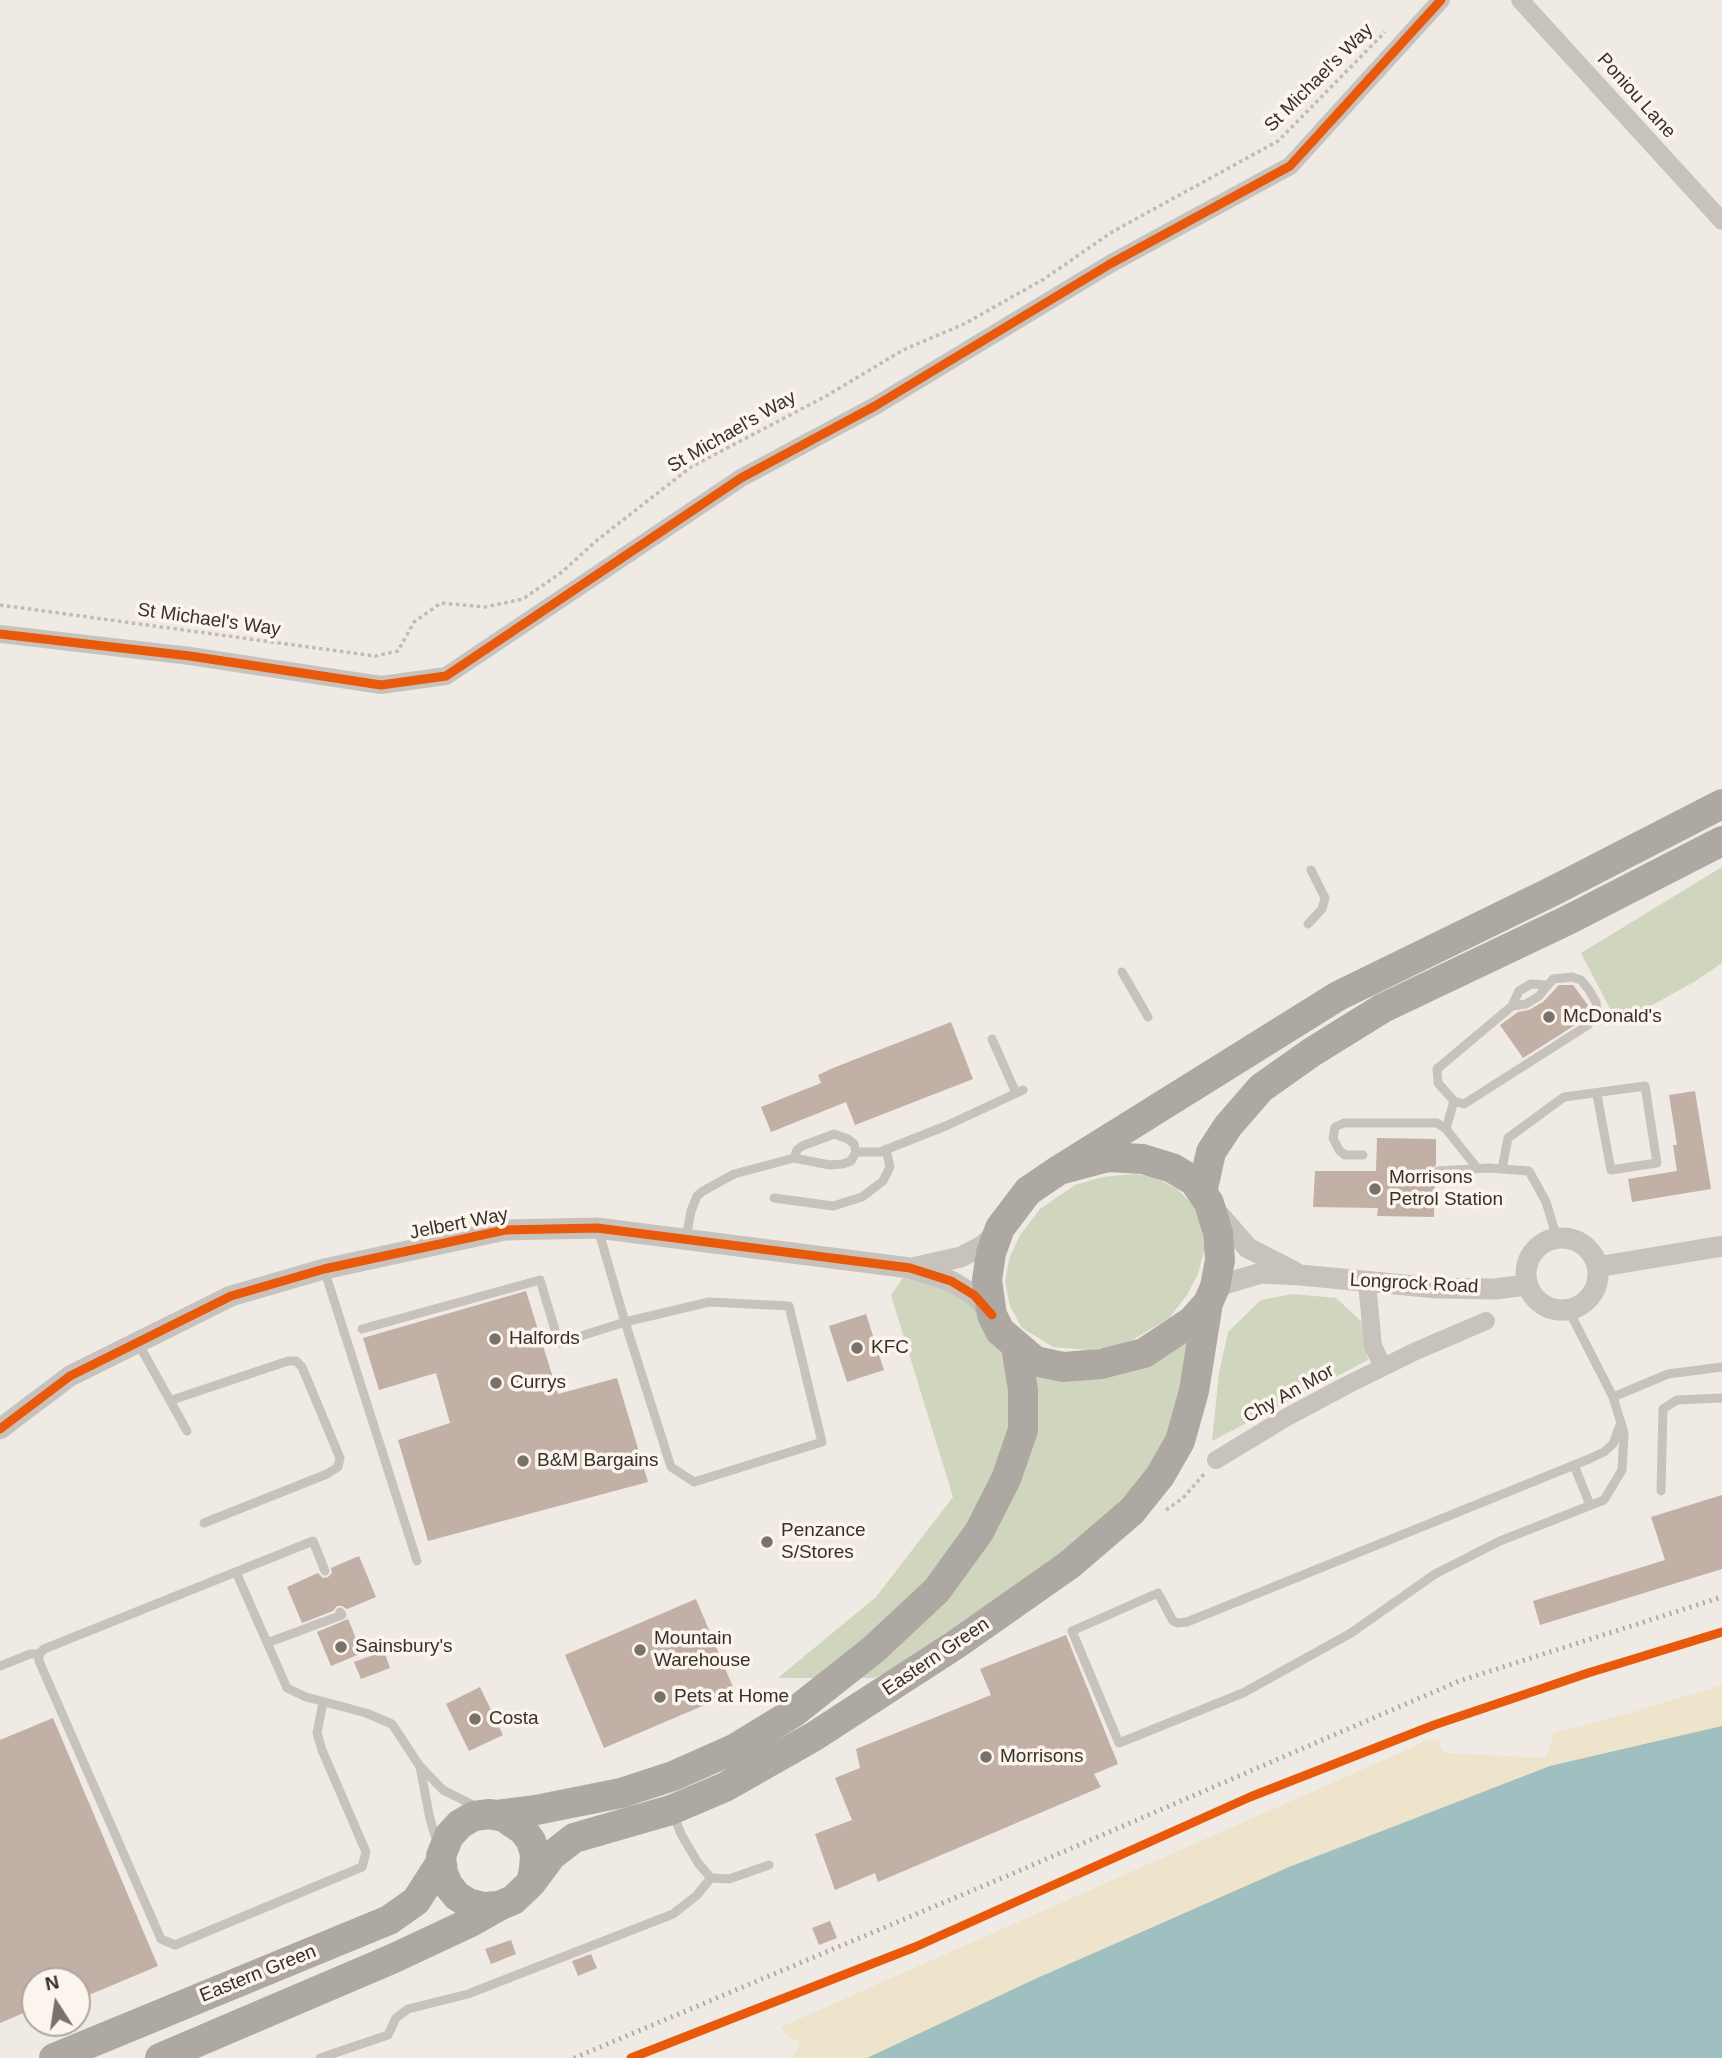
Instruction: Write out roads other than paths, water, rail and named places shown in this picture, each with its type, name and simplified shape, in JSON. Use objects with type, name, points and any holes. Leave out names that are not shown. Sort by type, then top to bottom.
[{"type":"highway","points":[[1059,1170],[1108,1157],[1143,1159],[1172,1168],[1194,1181],[1205,1198],[1218,1234],[1220,1260],[1211,1295],[1180,1331],[1144,1353],[1101,1364],[1063,1367],[1035,1361],[1000,1331],[992,1315],[987,1280],[991,1253],[1000,1228],[1028,1191],[1059,1170],[1338,996],[1553,891],[1722,804]]},
{"type":"highway","points":[[1205,1198],[1212,1152],[1228,1126],[1261,1088],[1312,1052],[1383,1009],[1568,920],[1722,841]]},
{"type":"highway","name":"Eastern Green","points":[[531,1883],[551,1856],[574,1838],[671,1810],[725,1787],[813,1737],[933,1660],[1069,1565],[1132,1511],[1160,1476],[1180,1441],[1194,1391],[1211,1295]]},
{"type":"highway","name":"Eastern Green","points":[[493,1814],[536,1810],[621,1793],[673,1776],[734,1749],[793,1713],[874,1649],[937,1590],[979,1532],[1006,1479],[1023,1430],[1023,1391],[1016,1346]]},
{"type":"highway","points":[[493,1814],[515,1822],[531,1841],[535,1854],[531,1883],[513,1900],[499,1906],[483,1907],[468,1903],[457,1896],[449,1885],[441,1859],[449,1836],[460,1824],[474,1816],[493,1814]]},
{"type":"highway","name":"Eastern Green","points":[[54,2058],[389,1920],[416,1901],[441,1859]]},
{"type":"highway","name":"Eastern Green","points":[[160,2058],[392,1959],[499,1906]]},
{"type":"street","points":[[0,634],[190,656],[382,685],[446,676],[741,478],[875,406],[1110,264],[1290,166],[1441,0]]},
{"type":"street","name":"Poniou Lane","points":[[1520,0],[1722,221]]},
{"type":"street","name":"Longrock Road","points":[[1205,1198],[1248,1248],[1300,1275]]},
{"type":"street","name":"Jelbert Way","points":[[0,1429],[70,1376],[231,1296],[324,1269],[505,1230],[597,1228],[910,1268],[951,1281],[974,1295],[992,1315]]},
{"type":"street","name":"Jelbert Way","points":[[910,1268],[961,1257],[984,1245],[1000,1228]]},
{"type":"street","points":[[1557,1238],[1578,1242],[1587,1248],[1597,1268],[1594,1290],[1587,1299],[1568,1309],[1551,1308],[1536,1299],[1527,1285],[1528,1260],[1545,1242],[1557,1238]]},
{"type":"street","points":[[1597,1268],[1722,1246]]},
{"type":"street","name":"Longrock Road","points":[[1211,1295],[1261,1273],[1437,1288],[1495,1289],[1527,1285]]},
{"type":"street","points":[[1367,1283],[1373,1346],[1383,1367]]},
{"type":"street","name":"Chy An Mor","points":[[1216,1460],[1287,1417],[1383,1367],[1486,1321]]},
{"type":"lane","points":[[1308,924],[1322,909],[1325,898],[1311,870]]},
{"type":"lane","points":[[1122,972],[1148,1017]]},
{"type":"lane","points":[[1512,1006],[1526,1004],[1539,996],[1553,979],[1564,976],[1581,980],[1596,1002],[1597,1010],[1588,1024],[1464,1104],[1454,1101],[1438,1083],[1437,1069],[1512,1006],[1519,991],[1531,984],[1546,985]]},
{"type":"lane","points":[[856,1152],[880,1152],[1020,1092],[992,1039]]},
{"type":"lane","points":[[1502,1169],[1508,1138],[1564,1097],[1597,1095],[1644,1086],[1657,1163],[1611,1170],[1597,1095]]},
{"type":"lane","points":[[1446,1129],[1454,1101]]},
{"type":"lane","points":[[1363,1155],[1346,1155],[1339,1150],[1333,1139],[1335,1127],[1344,1123],[1437,1124],[1446,1129],[1478,1169]]},
{"type":"lane","points":[[687,1238],[691,1210],[697,1196],[734,1174],[794,1158],[836,1165],[851,1161],[856,1152],[854,1144],[848,1139],[834,1134],[802,1146],[794,1158]]},
{"type":"lane","points":[[774,1198],[833,1206],[862,1198],[883,1181],[890,1167],[887,1149]]},
{"type":"lane","points":[[1438,1171],[1529,1171],[1546,1202],[1557,1238]]},
{"type":"lane","points":[[362,1329],[540,1280],[559,1343],[625,1322],[709,1302],[789,1306],[822,1442],[694,1482],[671,1467],[625,1322],[597,1228]]},
{"type":"lane","points":[[324,1269],[417,1561]]},
{"type":"lane","points":[[1568,1309],[1613,1397],[1621,1422],[1624,1433],[1622,1470],[1604,1500],[1500,1541],[1435,1574],[1351,1633],[1243,1693],[1119,1743],[1073,1631],[1158,1593],[1173,1621],[1187,1622],[1604,1452],[1613,1444],[1621,1422]]},
{"type":"lane","points":[[138,1343],[187,1431]]},
{"type":"lane","points":[[172,1400],[288,1361],[296,1361],[302,1367],[340,1458],[338,1467],[327,1474],[204,1524]]},
{"type":"lane","points":[[1613,1397],[1668,1374],[1722,1367]]},
{"type":"lane","points":[[1661,1491],[1664,1409],[1677,1400],[1722,1398]]},
{"type":"lane","points":[[1574,1465],[1590,1505]]},
{"type":"lane","points":[[323,1702],[317,1733],[366,1852],[362,1867],[175,1945],[161,1939],[39,1661],[39,1654],[44,1649],[313,1541],[324,1571]]},
{"type":"lane","points":[[236,1572],[287,1688],[392,1724],[419,1765],[443,1790],[493,1814]]},
{"type":"lane","points":[[267,1643],[342,1615],[340,1612]]},
{"type":"lane","points":[[0,1666],[30,1654],[39,1654]]},
{"type":"lane","points":[[419,1765],[441,1859]]},
{"type":"lane","points":[[671,1810],[698,1863],[711,1878],[729,1879],[769,1865]]},
{"type":"lane","points":[[320,2058],[388,2035],[396,2018],[408,2009],[468,1994],[673,1914],[711,1878]]},
{"type":"water","points":[[1722,1726],[1722,2058],[867,2058],[1035,1979],[1289,1867],[1550,1766]]},
{"type":"railway","points":[[574,2058],[1014,1873],[1459,1681],[1722,1597]]},
{"type":"place","name":"McDonald's","points":[[1549,1017]]},
{"type":"place","name":"Morrisons Petrol Station","points":[[1375,1189]]},
{"type":"place","name":"Halfords","points":[[495,1339]]},
{"type":"place","name":"KFC","points":[[857,1348]]},
{"type":"place","name":"Currys","points":[[496,1383]]},
{"type":"place","name":"B&M Bargains","points":[[523,1461]]},
{"type":"place","name":"Penzance S/Stores","points":[[767,1542]]},
{"type":"place","name":"Sainsbury's","points":[[341,1647]]},
{"type":"place","name":"Mountain Warehouse","points":[[640,1650]]},
{"type":"place","name":"Pets at Home","points":[[660,1697]]},
{"type":"place","name":"Costa","points":[[475,1719]]},
{"type":"place","name":"Morrisons","points":[[986,1757]]}]
